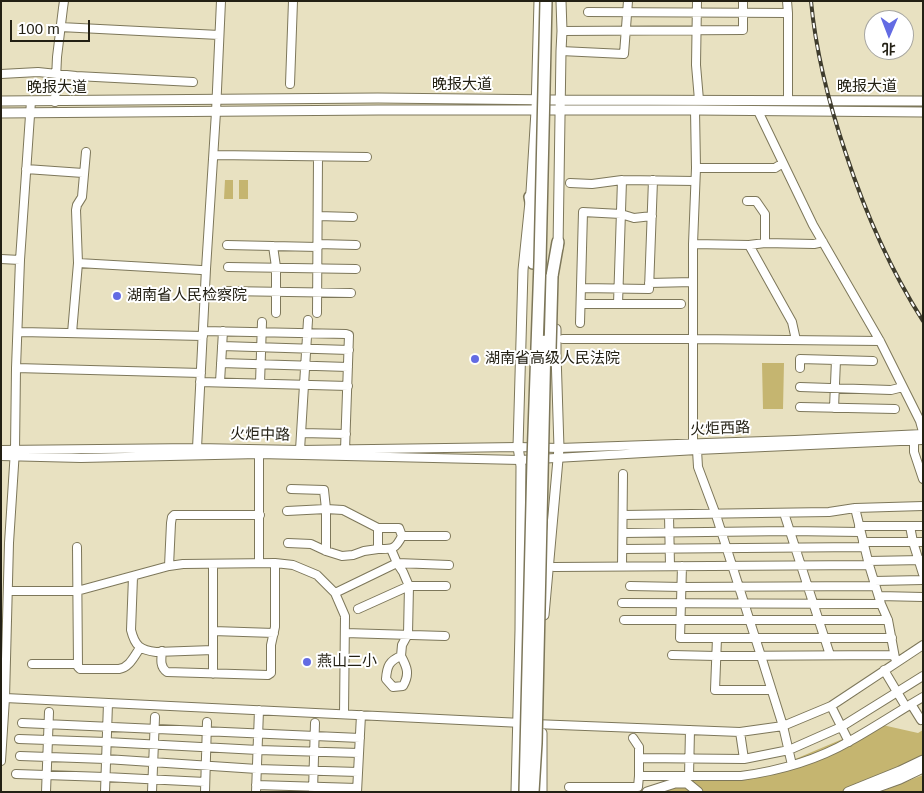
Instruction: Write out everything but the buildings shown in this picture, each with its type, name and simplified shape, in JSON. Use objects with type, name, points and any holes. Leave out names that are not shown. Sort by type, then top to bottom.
[{"type":"highway","points":[[533,792],[536,743],[540,262],[546,1]]},
{"type":"highway","points":[[525,792],[553,1]]},
{"type":"highway","points":[[530,197],[533,212],[533,263],[527,438],[538,460]]},
{"type":"highway","points":[[538,460],[548,431],[552,276],[558,242]]},
{"type":"main road","points":[[516,792],[520,630],[520,460],[518,447],[523,270],[537,99],[539,1]]},
{"type":"main road","points":[[542,792],[542,631],[559,453],[556,354],[561,1]]},
{"type":"main road","name":"晚报大道","points":[[1,101],[378,98],[923,100]]},
{"type":"main road","name":"晚报大道","points":[[1,113],[378,110],[923,112]]},
{"type":"main road","points":[[848,792],[923,760]]},
{"type":"main road","points":[[864,792],[923,768]]},
{"type":"main road","points":[[648,792],[675,783],[686,783],[698,792]]},
{"type":"street","points":[[55,102],[60,27],[64,1]]},
{"type":"street","points":[[197,448],[216,112],[220,1]]},
{"type":"street","points":[[290,84],[293,1]]},
{"type":"street","points":[[561,51],[624,54],[628,1]]},
{"type":"street","points":[[697,1],[696,66],[699,100]]},
{"type":"street","points":[[562,31],[743,30],[743,1]]},
{"type":"street","points":[[787,1],[788,100]]},
{"type":"street","points":[[588,12],[788,13]]},
{"type":"street","points":[[60,27],[219,35]]},
{"type":"street","points":[[1,74],[38,72],[92,77],[193,82]]},
{"type":"street","points":[[1,761],[9,543],[15,453],[20,260],[31,101]]},
{"type":"street","points":[[695,110],[696,168],[693,244],[695,447],[698,467],[727,548],[783,726],[792,765]]},
{"type":"street","points":[[758,111],[813,225],[880,341],[920,421],[923,433]]},
{"type":"street","points":[[72,333],[78,263],[76,210],[82,197],[86,152]]},
{"type":"street","points":[[215,155],[366,158]]},
{"type":"street","points":[[317,314],[318,157]]},
{"type":"street","points":[[696,168],[776,168],[783,163]]},
{"type":"street","points":[[26,168],[83,173]]},
{"type":"street","points":[[570,183],[592,184],[622,180],[695,181]]},
{"type":"street","points":[[618,304],[622,180]]},
{"type":"street","points":[[581,288],[649,289],[653,180]]},
{"type":"street","points":[[747,201],[756,201],[766,214],[765,243]]},
{"type":"street","points":[[580,323],[583,212],[621,214],[634,218],[652,216]]},
{"type":"street","points":[[318,216],[353,217]]},
{"type":"street","points":[[693,244],[814,244],[823,242]]},
{"type":"street","points":[[227,245],[356,245]]},
{"type":"street","points":[[749,245],[792,322],[796,340]]},
{"type":"street","points":[[273,246],[276,267],[276,313]]},
{"type":"street","points":[[1,259],[20,260]]},
{"type":"street","points":[[78,263],[201,270]]},
{"type":"street","points":[[228,267],[356,269]]},
{"type":"street","points":[[649,283],[693,282]]},
{"type":"street","points":[[226,291],[351,294]]},
{"type":"street","points":[[581,304],[681,304]]},
{"type":"street","points":[[300,450],[308,320]]},
{"type":"street","points":[[260,383],[262,322]]},
{"type":"street","points":[[220,382],[223,331]]},
{"type":"street","points":[[21,332],[203,333],[223,331],[349,335],[345,450]]},
{"type":"street","points":[[564,339],[880,341]]},
{"type":"street","points":[[222,346],[349,350]]},
{"type":"street","points":[[800,368],[800,360],[873,361]]},
{"type":"street","points":[[834,408],[836,360]]},
{"type":"street","points":[[221,363],[348,367]]},
{"type":"street","points":[[16,368],[201,378],[220,382],[348,386]]},
{"type":"street","points":[[800,388],[891,390],[903,387]]},
{"type":"street","points":[[800,407],[896,409]]},
{"type":"street","points":[[302,433],[346,434]]},
{"type":"street","name":"火炬西路","points":[[914,438],[923,433]]},
{"type":"street","points":[[914,438],[914,452],[923,479]]},
{"type":"street","name":"火炬西路","points":[[260,452],[520,460],[559,453],[795,440],[914,438],[923,440]]},
{"type":"street","name":"火炬中路","points":[[1,450],[15,453],[197,448],[260,452],[518,447]]},
{"type":"street","name":"火炬西路","points":[[518,447],[559,453]]},
{"type":"street","points":[[1,456],[15,453],[82,458],[260,452],[259,563]]},
{"type":"street","points":[[622,566],[623,474]]},
{"type":"street","points":[[291,489],[324,490],[326,551]]},
{"type":"street","points":[[623,515],[829,512],[855,508],[923,506]]},
{"type":"street","points":[[855,508],[868,563],[888,620],[895,659]]},
{"type":"street","points":[[287,510],[343,510],[378,528],[400,528],[402,536],[398,544],[391,549],[378,549],[342,556],[312,544],[288,543]]},
{"type":"street","points":[[784,513],[830,655]]},
{"type":"street","points":[[169,566],[171,523],[174,515],[260,515]]},
{"type":"street","points":[[669,515],[670,566]]},
{"type":"street","points":[[910,526],[913,542],[921,560],[923,574]]},
{"type":"street","points":[[623,533],[790,531],[923,526]]},
{"type":"street","points":[[378,528],[378,549]]},
{"type":"street","points":[[402,536],[446,536]]},
{"type":"street","points":[[622,549],[795,548],[923,542]]},
{"type":"street","points":[[78,547],[78,667],[80,669],[125,668],[140,648]]},
{"type":"street","points":[[391,549],[396,563],[403,572],[409,586],[408,634],[402,645],[401,656]]},
{"type":"street","points":[[554,567],[801,565],[921,560]]},
{"type":"street","points":[[8,591],[77,591],[182,564],[275,563],[292,565],[317,575],[335,593],[345,616],[344,714]]},
{"type":"street","points":[[162,651],[161,662],[163,669],[167,672],[268,675],[271,673],[271,645],[274,633],[275,563]]},
{"type":"street","points":[[335,593],[396,563],[449,565]]},
{"type":"street","points":[[214,564],[214,674]]},
{"type":"street","points":[[682,566],[680,638],[892,638]]},
{"type":"street","points":[[133,577],[131,630],[140,648],[148,651],[213,650]]},
{"type":"street","points":[[630,586],[808,586],[923,580]]},
{"type":"street","points":[[358,609],[409,586],[446,586]]},
{"type":"street","points":[[622,603],[814,604],[923,597]]},
{"type":"street","points":[[624,620],[888,620]]},
{"type":"street","points":[[213,631],[274,633]]},
{"type":"street","points":[[345,633],[445,636]]},
{"type":"street","points":[[717,638],[715,690],[771,690]]},
{"type":"street","points":[[4,700],[108,703],[740,732],[783,726],[830,706],[884,670],[895,659],[923,645]]},
{"type":"street","points":[[672,655],[830,655],[895,659]]},
{"type":"street","points":[[32,664],[78,664]]},
{"type":"street","points":[[884,670],[897,692],[921,720],[923,719]]},
{"type":"street","points":[[639,758],[744,759],[789,750],[842,727],[923,676]]},
{"type":"street","points":[[639,776],[741,776],[792,765],[849,742],[923,697]]},
{"type":"street","points":[[105,792],[108,703]]},
{"type":"street","points":[[830,706],[849,742]]},
{"type":"street","points":[[259,710],[256,788],[357,790],[361,715]]},
{"type":"street","points":[[46,792],[49,712]]},
{"type":"street","points":[[152,792],[155,717]]},
{"type":"street","points":[[205,792],[207,722]]},
{"type":"street","points":[[22,723],[360,738]]},
{"type":"street","points":[[313,789],[315,723]]},
{"type":"street","points":[[690,730],[690,776]]},
{"type":"street","points":[[740,732],[744,759]]},
{"type":"street","points":[[569,787],[638,788],[639,747],[633,738]]},
{"type":"street","points":[[19,739],[359,753]]},
{"type":"street","points":[[20,756],[106,759],[257,769],[358,772]]},
{"type":"street","points":[[16,774],[205,782]]},
{"type":"shaded area","points":[[225,180],[233,180],[233,199],[224,199]]},
{"type":"shaded area","points":[[239,180],[248,180],[248,199],[239,199]]},
{"type":"shaded area","points":[[762,363],[784,363],[783,409],[763,409]]},
{"type":"shaded area","points":[[878,724],[918,733],[923,730],[923,756],[871,782],[840,792],[631,792],[675,783],[767,771]]},
{"type":"shaded area","points":[[923,775],[923,791],[880,792]]},
{"type":"railway","points":[[811,1],[824,79],[853,176],[889,261],[923,321]]},
{"type":"place","name":"湖南省人民检察院","points":[[117,296]]},
{"type":"place","name":"湖南省高级人民法院","points":[[475,359]]},
{"type":"place","name":"燕山二小","points":[[307,662]]}]
